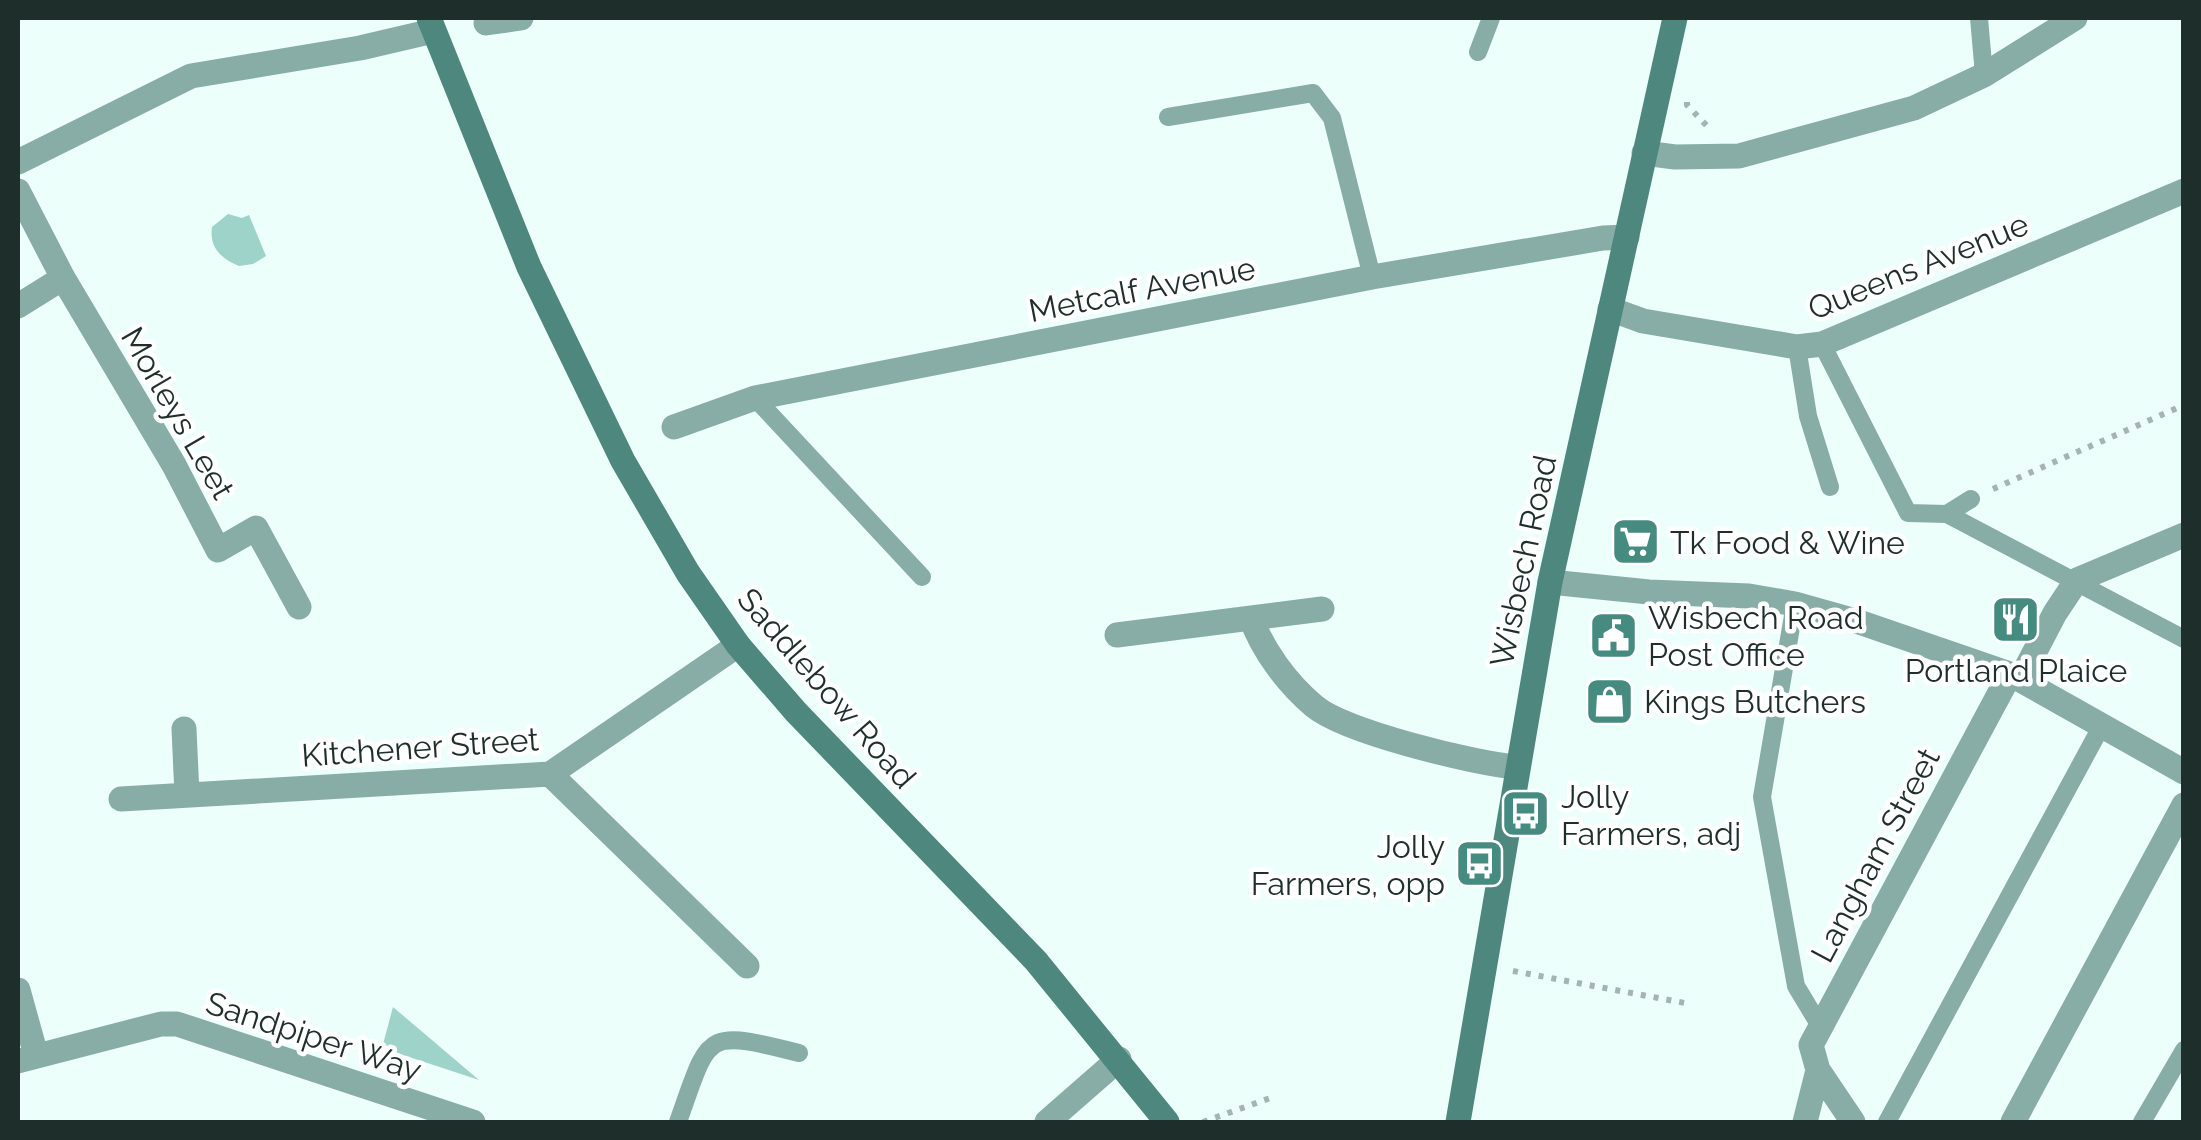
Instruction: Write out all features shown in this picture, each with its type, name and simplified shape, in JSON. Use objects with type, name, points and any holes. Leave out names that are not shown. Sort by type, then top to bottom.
[{"type":"street","points":[[486,23],[521,18]]},
{"type":"street","name":"Wisbech Road","points":[[1458,1122],[1550,582],[1675,18]]},
{"type":"street","points":[[1644,153],[1739,156],[1914,108],[1984,75],[2075,18]]},
{"type":"street","points":[[18,162],[190,76],[360,48],[432,24]]},
{"type":"street","name":"Saddlebow Road","points":[[432,24],[530,267],[623,460],[688,574],[738,644],[796,712],[1036,961],[1167,1122]]},
{"type":"street","name":"Morleys Leet","points":[[18,191],[63,278],[174,465],[218,550],[256,528],[299,607]]},
{"type":"street","name":"Queens Avenue","points":[[1610,309],[1643,321],[1810,346],[2184,191]]},
{"type":"street","name":"Metcalf Avenue","points":[[674,426],[755,398],[1372,277],[1603,238],[1627,238]]},
{"type":"street","points":[[18,306],[63,278]]},
{"type":"street","points":[[2078,580],[2184,534]]},
{"type":"street","name":"Langham Street","points":[[1805,1122],[1818,1070],[1811,1045],[1820,1026],[2015,677],[2078,580]]},
{"type":"street","points":[[1550,582],[1748,596],[1794,604],[2015,677],[2184,772]]},
{"type":"street","points":[[1117,635],[1322,609]]},
{"type":"street","points":[[1251,618],[1261,646],[1315,706],[1340,721],[1480,763],[1516,767]]},
{"type":"street","name":"Kitchener Street","points":[[121,799],[550,774],[738,644]]},
{"type":"street","points":[[184,729],[187,795]]},
{"type":"street","points":[[550,774],[747,966]]},
{"type":"street","points":[[2013,1122],[2184,805]]},
{"type":"street","points":[[18,990],[27,1058]]},
{"type":"street","name":"Sandpiper Way","points":[[27,1058],[161,1024],[177,1024],[429,1116],[473,1122]]},
{"type":"street","points":[[1048,1122],[1119,1060]]},
{"type":"street","points":[[1818,1070],[1853,1122]]},
{"type":"lane","points":[[1478,52],[1491,18]]},
{"type":"lane","points":[[1978,18],[1984,75]]},
{"type":"lane","points":[[1168,117],[1313,92],[1332,118],[1372,277]]},
{"type":"lane","points":[[1810,346],[1808,416],[1830,487]]},
{"type":"lane","points":[[1810,346],[1908,513],[1948,514],[2184,639]]},
{"type":"lane","points":[[755,398],[922,577]]},
{"type":"lane","points":[[1948,514],[1970,499]]},
{"type":"lane","points":[[1794,604],[1762,797],[1796,986],[1820,1026]]},
{"type":"lane","points":[[1887,1122],[2101,727]]},
{"type":"lane","points":[[678,1122],[702,1056],[718,1041],[740,1038],[799,1053]]},
{"type":"lane","points":[[2142,1122],[2184,1050]]},
{"type":"path","points":[[1970,499],[2184,404]]},
{"type":"path","points":[[1512,971],[1685,1003]]},
{"type":"path","points":[[1203,1122],[1273,1097]]},
{"type":"green space","points":[[228,214],[242,218],[249,215],[266,256],[239,266],[218,251],[212,241],[212,227]]},
{"type":"green space","points":[[393,1007],[479,1080],[382,1048]]},
{"type":"place","name":"Tk Food & Wine","points":[[1635,542]]},
{"type":"place","name":"Portland Plaice","points":[[2016,620]]},
{"type":"place","name":"Wisbech Road Post Office","points":[[1613,635]]},
{"type":"place","name":"Kings Butchers","points":[[1609,701]]},
{"type":"place","name":"Jolly Farmers, adj","points":[[1526,814]]},
{"type":"place","name":"Jolly Farmers, opp","points":[[1480,864]]}]
